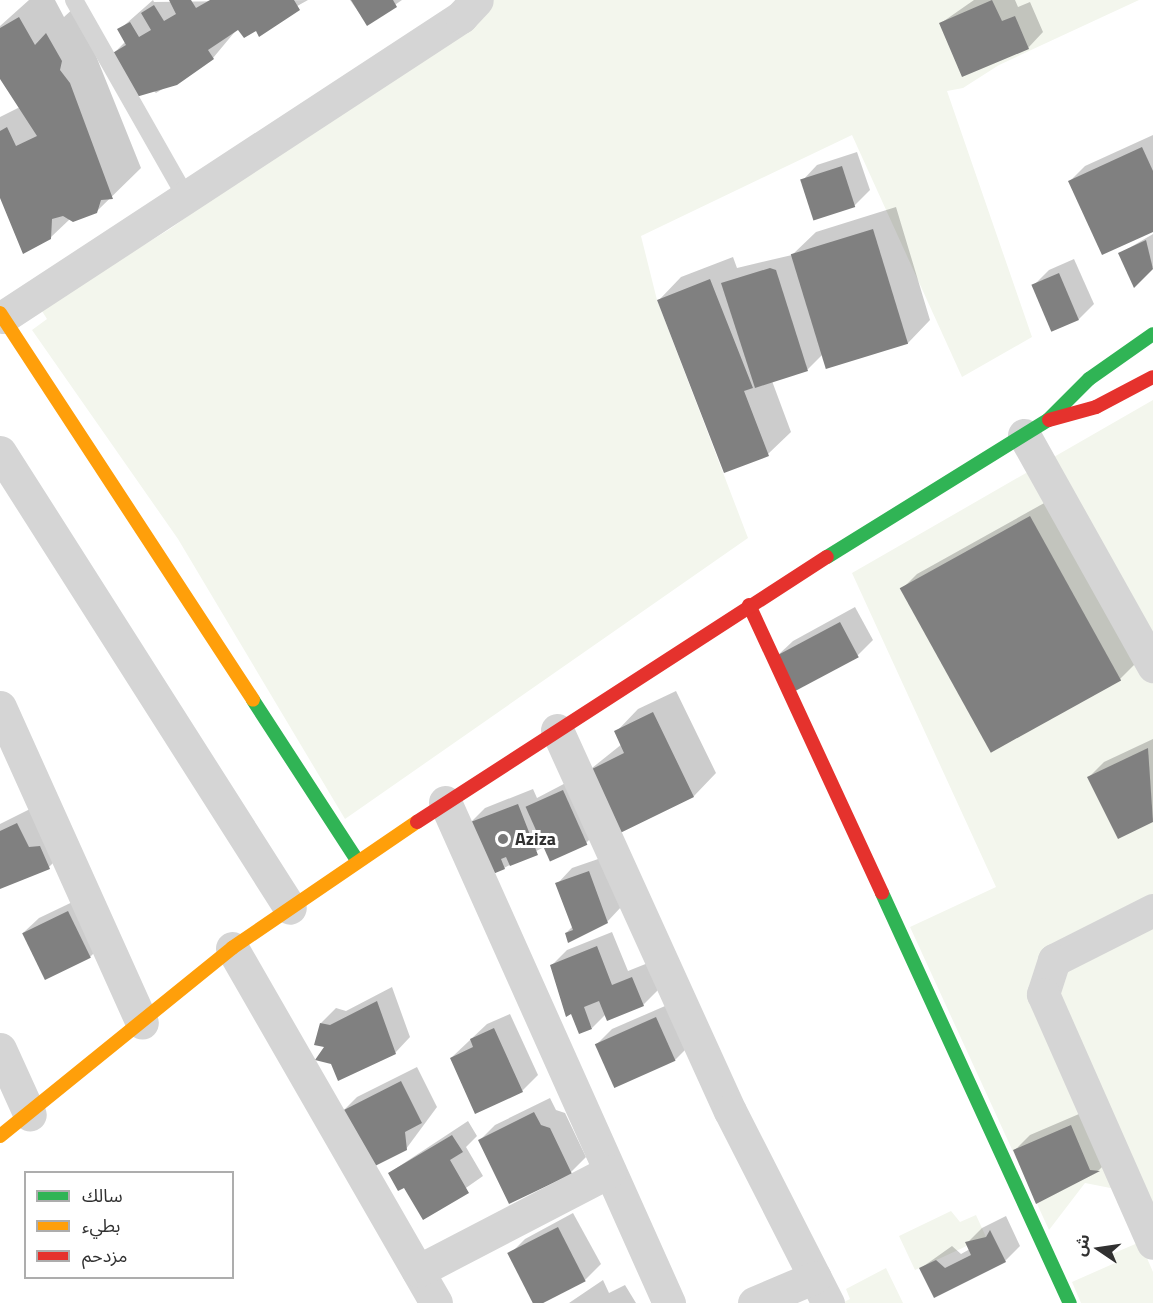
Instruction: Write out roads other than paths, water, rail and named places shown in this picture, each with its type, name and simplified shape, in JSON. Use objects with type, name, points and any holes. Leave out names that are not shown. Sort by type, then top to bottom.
[{"type":"street","points":[[357,860],[1,315],[460,18],[477,0]]},
{"type":"street","points":[[0,1136],[30,1115],[232,948],[357,860],[749,605],[1036,428],[1089,379],[1153,334]]},
{"type":"street","points":[[1036,428],[1096,407],[1153,377]]},
{"type":"street","points":[[1036,428],[1153,666]]},
{"type":"street","points":[[0,452],[290,908]]},
{"type":"street","points":[[749,605],[1070,1303]]},
{"type":"street","points":[[0,707],[142,1023]]},
{"type":"street","points":[[557,730],[730,1111],[821,1290],[754,1303]]},
{"type":"street","points":[[445,802],[669,1303]]},
{"type":"street","points":[[1153,910],[1054,960],[1043,994],[1153,1242]]},
{"type":"street","points":[[232,948],[436,1303]]},
{"type":"street","points":[[0,1049],[30,1115]]},
{"type":"street","points":[[418,1271],[610,1171]]},
{"type":"lane","points":[[74,0],[186,197]]},
{"type":"place","name":"Aziza","points":[[503,839]]}]
